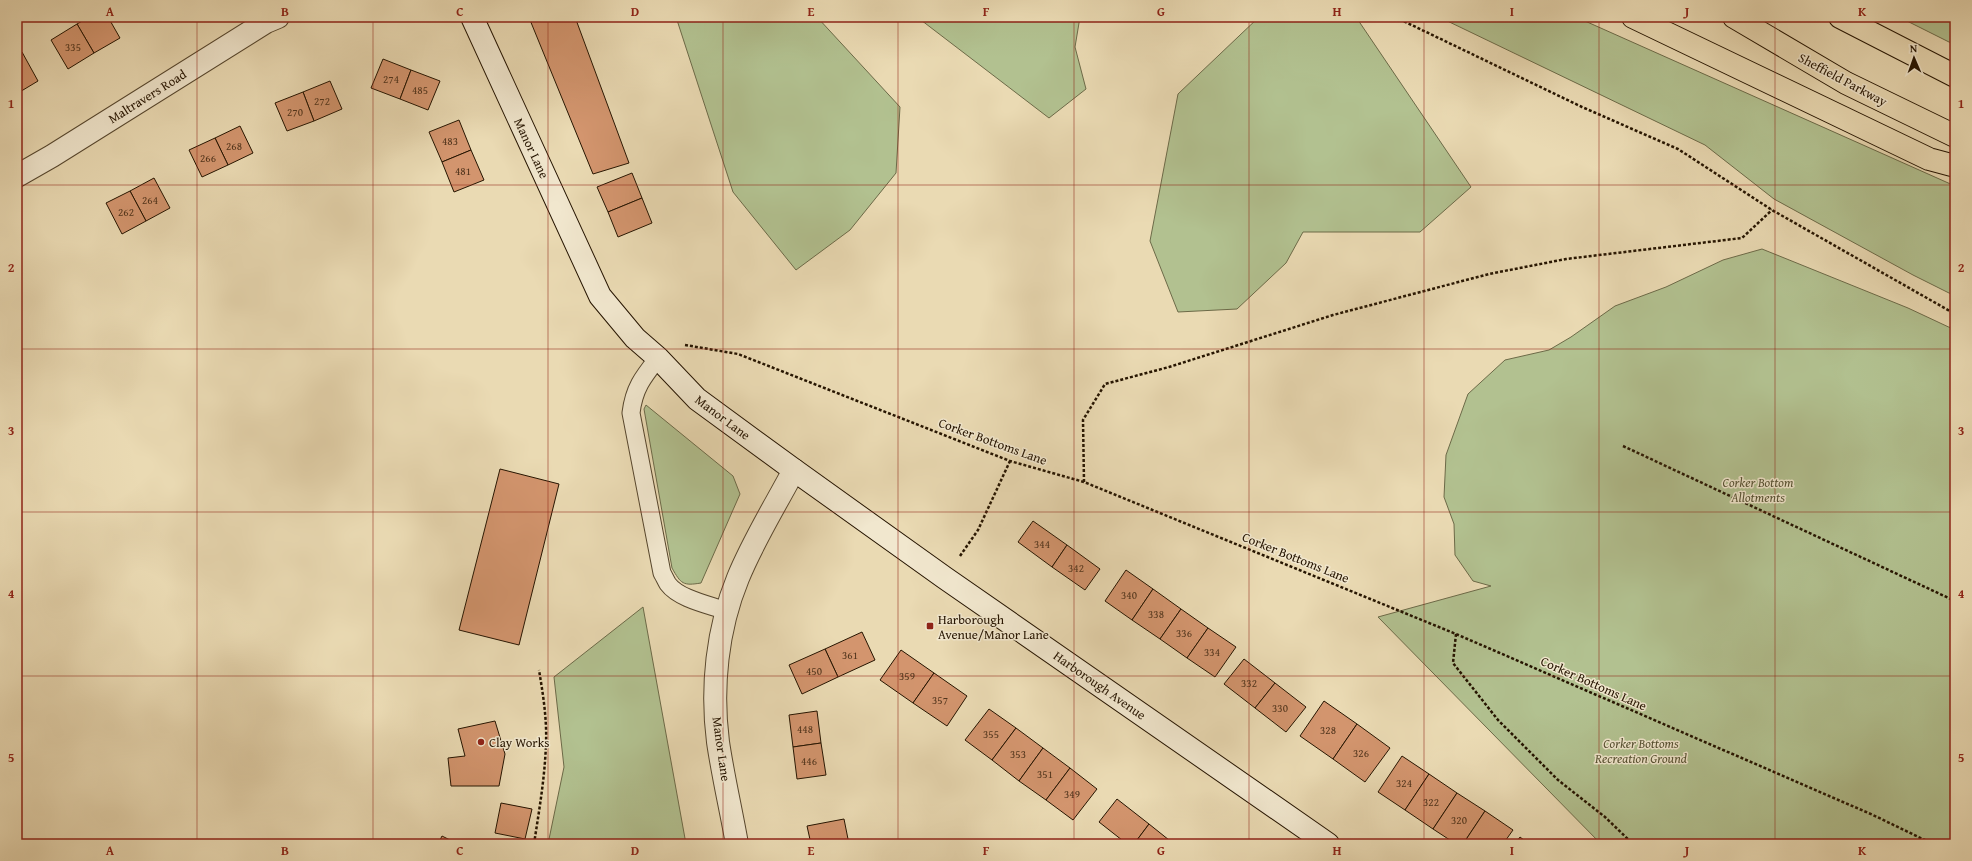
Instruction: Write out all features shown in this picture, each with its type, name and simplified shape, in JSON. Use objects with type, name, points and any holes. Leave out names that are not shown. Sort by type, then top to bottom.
[{"type":"highway","points":[[1633,17],[1930,159],[1955,166]]},
{"type":"highway","name":"Sheffield Parkway","points":[[1734,17],[1846,83],[1955,136]]},
{"type":"highway","points":[[1840,17],[1955,76]]},
{"type":"street","name":"Maltravers Road","points":[[17,176],[52,156],[266,22],[278,17]]},
{"type":"street","name":"Manor Lane","points":[[472,17],[600,296],[635,338],[658,358],[697,399],[794,470],[757,538],[738,578],[726,611],[717,662],[716,703],[718,742],[737,844]]},
{"type":"street","name":"Harborough Avenue","points":[[794,470],[945,578],[1328,844]]},
{"type":"lane","points":[[658,358],[638,383],[633,397],[631,413],[662,573],[668,585],[678,592],[692,600],[726,611]]},
{"type":"path","points":[[1395,17],[1582,107],[1678,149],[1772,210],[1955,314]]},
{"type":"path","points":[[1084,482],[1083,420],[1105,384],[1168,367],[1333,315],[1489,274],[1566,259],[1742,238],[1772,210]]},
{"type":"path","name":"Corker Bottoms Lane","points":[[684,345],[738,354],[1010,461],[1084,482],[1456,634],[1873,815],[1933,844]]},
{"type":"path","points":[[1623,446],[1955,601]]},
{"type":"path","points":[[978,530],[1010,461]]},
{"type":"path","points":[[1456,634],[1453,663],[1498,720],[1558,780],[1604,816],[1633,844]]},
{"type":"path","points":[[534,844],[543,787],[546,743],[544,701],[539,670]]},
{"type":"green space","points":[[676,17],[817,17],[900,107],[896,173],[850,230],[796,270],[733,192]]},
{"type":"green space","points":[[917,17],[1080,17],[1075,47],[1086,89],[1049,118]]},
{"type":"green space","points":[[1259,17],[1356,17],[1471,187],[1420,232],[1303,232],[1286,263],[1237,309],[1178,312],[1150,241],[1178,94]]},
{"type":"green space","points":[[1439,17],[1576,17],[1955,186],[1955,296],[1913,275],[1774,199],[1705,145]]},
{"type":"green space","points":[[1899,17],[1955,17],[1955,45]]},
{"type":"green space","points":[[1762,249],[1908,308],[1955,330],[1955,844],[1601,844],[1378,617],[1491,586],[1473,581],[1455,555],[1454,524],[1444,497],[1446,455],[1468,394],[1505,360],[1549,350],[1571,337],[1615,306],[1666,287],[1723,260]]},
{"type":"green space","points":[[646,405],[733,476],[740,494],[701,583],[683,583],[680,581],[672,568],[644,409]]},
{"type":"green space","points":[[643,607],[686,844],[548,844],[564,767],[554,677]]},
{"type":"building","points":[[89,17],[108,17],[120,38],[94,53],[77,24]]},
{"type":"building","points":[[128,17],[139,17],[131,21]]},
{"type":"building","points":[[544,17],[575,17],[629,163],[593,174],[530,20]]},
{"type":"building","points":[[77,24],[94,53],[68,69],[51,40]]},
{"type":"building","points":[[22,52],[38,81],[18,93],[17,55]]},
{"type":"building","points":[[383,59],[411,70],[400,99],[371,88]]},
{"type":"building","points":[[411,70],[440,81],[428,110],[400,99]]},
{"type":"building","points":[[330,81],[342,109],[314,121],[303,92]]},
{"type":"building","points":[[303,92],[314,121],[287,131],[275,103]]},
{"type":"building","points":[[459,120],[471,150],[442,162],[429,132]]},
{"type":"building","points":[[240,126],[253,153],[228,165],[215,138]]},
{"type":"building","points":[[215,138],[228,165],[202,177],[189,150]]},
{"type":"building","points":[[471,150],[484,180],[454,192],[442,162]]},
{"type":"building","points":[[632,173],[642,198],[608,212],[597,187]]},
{"type":"building","points":[[154,178],[170,208],[146,221],[130,191]]},
{"type":"building","points":[[130,191],[146,221],[122,234],[106,203]]},
{"type":"building","points":[[642,198],[652,223],[618,237],[608,212]]},
{"type":"building","points":[[500,469],[559,484],[519,645],[459,630]]},
{"type":"building","points":[[1033,521],[1067,545],[1052,567],[1018,542]]},
{"type":"building","points":[[1067,545],[1100,569],[1085,590],[1052,567]]},
{"type":"building","points":[[1126,570],[1153,589],[1132,620],[1105,601]]},
{"type":"building","points":[[1153,589],[1181,609],[1160,639],[1132,620]]},
{"type":"building","points":[[1181,609],[1208,628],[1187,658],[1160,639]]},
{"type":"building","points":[[1208,628],[1236,647],[1215,677],[1187,658]]},
{"type":"building","points":[[862,632],[875,660],[838,677],[825,649]]},
{"type":"building","points":[[825,649],[838,677],[802,694],[789,665]]},
{"type":"building","points":[[901,650],[934,673],[913,703],[880,680]]},
{"type":"building","points":[[1244,659],[1275,683],[1255,708],[1224,684]]},
{"type":"building","points":[[934,673],[967,696],[947,726],[913,703]]},
{"type":"building","points":[[1275,683],[1306,707],[1286,732],[1255,708]]},
{"type":"building","points":[[1324,701],[1357,724],[1333,759],[1300,736]]},
{"type":"building","points":[[989,709],[1016,728],[992,760],[965,740]]},
{"type":"building","points":[[817,711],[821,743],[793,747],[789,715]]},
{"type":"building","name":"Clay Works","points":[[495,721],[505,754],[499,786],[451,786],[448,758],[465,756],[458,729]]},
{"type":"building","points":[[1357,724],[1390,748],[1365,782],[1333,759]]},
{"type":"building","points":[[1016,728],[1043,748],[1019,781],[992,760]]},
{"type":"building","points":[[821,743],[826,775],[797,779],[793,747]]},
{"type":"building","points":[[1043,748],[1070,768],[1046,800],[1019,781]]},
{"type":"building","points":[[1402,756],[1429,774],[1405,810],[1378,792]]},
{"type":"building","points":[[1070,768],[1097,789],[1073,820],[1046,800]]},
{"type":"building","points":[[1429,774],[1457,793],[1433,829],[1405,810]]},
{"type":"building","points":[[1457,793],[1485,811],[1463,844],[1456,844],[1433,829]]},
{"type":"building","points":[[1117,799],[1149,824],[1134,844],[1127,844],[1099,822]]},
{"type":"building","points":[[501,803],[532,809],[525,839],[495,833]]},
{"type":"building","points":[[1485,811],[1513,830],[1503,844],[1463,844]]},
{"type":"building","points":[[844,819],[849,844],[811,844],[807,826]]},
{"type":"building","points":[[1149,824],[1174,844],[1134,844]]},
{"type":"building","points":[[442,836],[458,844],[438,844]]},
{"type":"building","points":[[1520,837],[1529,844],[1515,844]]},
{"type":"place","name":"Harborough Avenue/Manor Lane","points":[[930,626]]},
{"type":"place","name":"Clay Works","points":[[481,742]]},
{"type":"park label","name":"Corker Bottom Allotments","points":[[1758,490]]},
{"type":"park label","name":"Corker Bottoms Recreation Ground","points":[[1641,750]]}]
